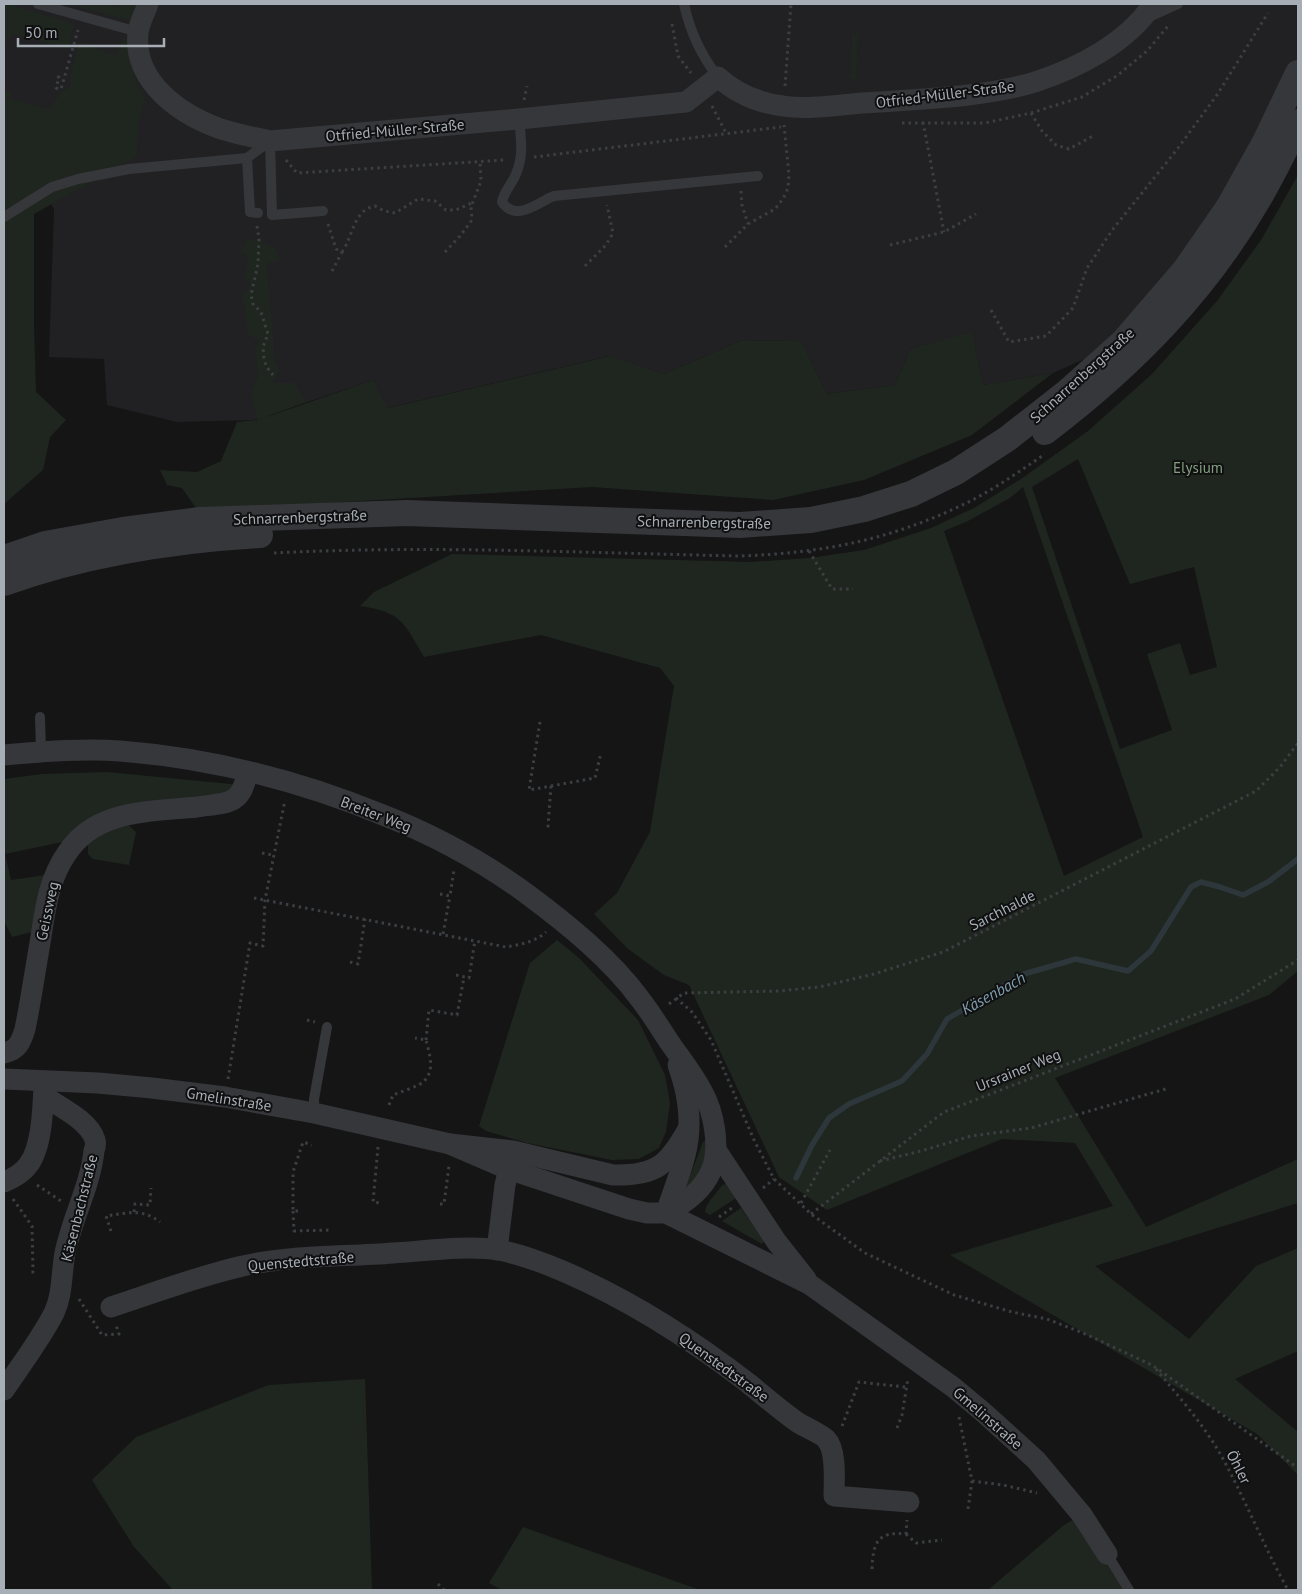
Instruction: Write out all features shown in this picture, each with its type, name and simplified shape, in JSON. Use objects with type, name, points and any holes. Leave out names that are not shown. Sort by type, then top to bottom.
[{"type":"street","name":"Otfried-Müller-Straße","points":[[148,4],[138,32],[139,52],[151,82],[161,94],[178,107],[218,128],[270,141],[686,102],[718,77],[737,92],[752,99],[784,107],[827,106],[961,95],[1034,82],[1073,67],[1110,45],[1137,23],[1153,4]]},
{"type":"street","name":"Schnarrenbergstraße","points":[[4,558],[45,544],[123,530],[200,520],[407,513],[740,525],[812,520],[864,509],[911,494],[956,472],[1007,439],[1067,392],[1123,342],[1185,270],[1228,208],[1265,142],[1298,73]]},
{"type":"street","name":"Schnarrenbergstraße","points":[[4,583],[27,575],[91,559],[191,541],[241,536],[399,531],[716,539],[770,538],[838,530],[894,515],[962,484],[1009,456],[1076,408],[1136,356],[1170,321],[1207,277],[1262,193],[1298,122]]},
{"type":"street","name":"Breiter Weg","points":[[4,755],[41,752],[118,751],[178,758],[248,772],[308,788],[380,813],[441,841],[499,874],[560,919],[620,976],[639,997],[704,1093],[714,1127],[716,1150],[711,1171],[696,1192],[682,1205],[666,1213]]},
{"type":"street","name":"Geissweg","points":[[4,1053],[15,1050],[21,1042],[26,1029],[47,898],[56,870],[67,851],[80,837],[95,826],[120,816],[206,806],[233,799],[241,792],[248,772]]},
{"type":"street","name":"Breiter Weg","points":[[666,1213],[684,1158],[688,1129],[687,1097],[670,1044]]},
{"type":"street","name":"Gmelinstraße","points":[[4,1079],[44,1088],[137,1086],[189,1092],[314,1113],[511,1160],[613,1175],[645,1172],[666,1162],[678,1148],[688,1129]]},
{"type":"street","points":[[4,1182],[16,1177],[29,1165],[36,1150],[44,1088]]},
{"type":"street","name":"Käsenbachstraße","points":[[4,1390],[54,1312],[61,1289],[69,1236],[78,1213],[93,1160],[96,1140],[87,1126],[44,1088]]},
{"type":"street","name":"Gmelinstraße","points":[[716,1150],[776,1241],[809,1284]]},
{"type":"street","name":"Gmelinstraße","points":[[511,1160],[629,1209],[647,1213],[666,1213],[809,1284],[952,1387],[1036,1460],[1082,1515],[1107,1554]]},
{"type":"street","points":[[497,1250],[511,1160]]},
{"type":"street","name":"Quenstedtstraße","points":[[111,1307],[207,1275],[277,1260],[452,1249],[497,1250],[542,1262],[624,1300],[662,1322],[718,1360],[793,1419],[826,1439],[832,1450],[835,1471],[834,1496],[909,1502]]},
{"type":"lane","points":[[38,4],[138,32]]},
{"type":"lane","name":"Otfried-Müller-Straße","points":[[684,4],[688,23],[697,46],[718,77]]},
{"type":"lane","points":[[1137,23],[1178,4]]},
{"type":"lane","points":[[519,119],[522,158],[516,176],[503,194],[502,202],[513,211],[534,208],[540,202],[554,196],[758,176]]},
{"type":"lane","points":[[4,218],[52,187],[78,179],[128,169],[247,158],[270,141]]},
{"type":"lane","points":[[270,141],[272,215],[324,212]]},
{"type":"lane","points":[[247,158],[250,212],[258,214]]},
{"type":"lane","points":[[40,717],[41,752]]},
{"type":"lane","points":[[314,1113],[314,1099],[327,1027]]},
{"type":"lane","name":"Gmelinstraße","points":[[1107,1554],[1129,1590]]},
{"type":"path","points":[[725,247],[748,224],[775,209],[783,199],[788,188],[789,175],[784,138],[784,107],[791,4]]},
{"type":"path","points":[[991,310],[1009,342],[1046,336],[1073,308],[1087,268],[1113,229],[1175,152],[1217,95],[1268,13]]},
{"type":"path","points":[[57,77],[59,77],[56,88],[61,89],[82,16]]},
{"type":"path","points":[[1031,113],[1042,131],[1056,145],[1069,148],[1092,136]]},
{"type":"path","points":[[923,122],[944,232]]},
{"type":"path","points":[[445,252],[472,220],[472,202],[481,181],[480,161]]},
{"type":"path","points":[[741,178],[742,205],[748,224]]},
{"type":"path","points":[[585,266],[606,246],[613,233],[605,191]]},
{"type":"path","points":[[332,271],[347,245],[357,218],[368,207],[375,206],[384,211],[395,213],[418,199],[435,201],[446,210],[456,210],[472,202]]},
{"type":"path","points":[[324,212],[336,249],[342,252]]},
{"type":"path","points":[[890,245],[944,232],[976,214]]},
{"type":"path","points":[[259,239],[258,264],[251,295],[253,304],[261,312],[268,334],[263,348],[264,358],[266,366],[273,375]]},
{"type":"path","points":[[269,553],[352,549],[451,549],[740,556],[809,551],[852,544],[881,536],[959,507],[999,485],[1051,450]]},
{"type":"path","points":[[809,551],[832,589],[853,589]]},
{"type":"path","points":[[540,722],[529,790],[595,778],[601,752]]},
{"type":"path","name":"Sarchhalde","points":[[774,1179],[754,1140],[710,1040],[692,1012],[676,998],[684,993],[779,991],[819,987],[874,974],[943,952],[1256,791],[1280,767],[1298,743]]},
{"type":"path","points":[[551,786],[548,826],[552,827]]},
{"type":"path","points":[[227,1084],[250,944],[263,946],[265,900],[286,795]]},
{"type":"path","points":[[262,853],[273,855]]},
{"type":"path","points":[[443,934],[455,865]]},
{"type":"path","points":[[440,894],[450,896]]},
{"type":"path","points":[[254,898],[506,946],[524,944],[543,935],[549,928]]},
{"type":"path","points":[[350,962],[358,964],[365,919]]},
{"type":"path","points":[[456,975],[469,978],[475,940]]},
{"type":"path","name":"Ursrainer Weg","points":[[811,1214],[944,1112],[1235,998],[1298,960]]},
{"type":"path","points":[[389,1105],[393,1095],[423,1082],[431,1069],[426,1040],[429,1010],[457,1015],[464,977]]},
{"type":"path","points":[[415,1038],[426,1040]]},
{"type":"path","points":[[877,1162],[972,1136],[1031,1128],[1169,1088]]},
{"type":"path","points":[[312,1144],[303,1142],[293,1172],[294,1231],[332,1230]]},
{"type":"path","points":[[378,1149],[373,1202],[381,1203]]},
{"type":"path","points":[[801,1203],[830,1150]]},
{"type":"path","points":[[758,1192],[774,1179],[811,1214],[866,1253],[954,1295],[1047,1320],[1083,1333],[1152,1365],[1298,1468]]},
{"type":"path","points":[[30,1180],[78,1213]]},
{"type":"path","points":[[440,1204],[444,1204],[447,1184]]},
{"type":"path","points":[[134,1212],[135,1204],[150,1205],[152,1188]]},
{"type":"path","points":[[717,1218],[739,1203]]},
{"type":"path","points":[[22,1211],[32,1226],[33,1272],[29,1272]]},
{"type":"path","points":[[293,1211],[298,1211]]},
{"type":"path","points":[[111,1231],[106,1216],[134,1212],[151,1215],[160,1222]]},
{"type":"path","points":[[78,1297],[102,1335]]},
{"type":"path","name":"Öhler","points":[[1152,1365],[1187,1406],[1222,1457],[1288,1590]]},
{"type":"path","points":[[844,1425],[859,1382],[906,1387],[898,1428]]},
{"type":"path","points":[[952,1387],[972,1481],[968,1509]]},
{"type":"path","points":[[972,1481],[1036,1492],[1073,1505]]},
{"type":"path","points":[[906,1534],[909,1502]]},
{"type":"path","points":[[872,1569],[875,1545],[882,1536],[893,1533],[906,1534],[916,1543],[942,1540]]},
{"type":"path","points":[[438,1584],[444,1590]]},
{"type":"shaded area","points":[[4,4],[1298,4],[1298,73],[1265,142],[1123,342],[1053,373],[983,385],[972,333],[910,349],[895,385],[827,394],[801,340],[740,341],[664,374],[609,356],[387,408],[373,380],[254,420],[177,422],[107,405],[104,359],[49,357],[54,209],[4,130]]},
{"type":"green space","points":[[4,4],[74,24],[68,49],[13,34],[7,42],[4,41]]},
{"type":"green space","points":[[67,4],[105,4],[119,8],[121,4],[142,4],[136,22]]},
{"type":"green space","points":[[852,33],[858,34],[856,80],[850,79]]},
{"type":"green space","points":[[123,38],[130,39],[130,55],[133,70],[145,98],[138,122],[137,156],[34,214],[36,392],[66,420],[50,437],[43,470],[4,504],[4,90],[12,92],[9,99],[48,109],[59,95],[70,87],[78,42],[116,56]]},
{"type":"green space","name":"Elysium","points":[[1298,175],[1298,971],[1269,995],[1055,1078],[1146,1227],[1298,1159],[1298,1203],[1095,1266],[1189,1339],[1256,1266],[1298,1248],[1298,1351],[1235,1379],[1298,1432],[1298,1475],[1257,1434],[950,1255],[1113,1206],[1075,1143],[1002,1139],[827,1210],[779,1177],[689,985],[664,975],[628,949],[594,914],[617,893],[650,832],[674,686],[660,668],[541,635],[424,657],[400,621],[385,612],[360,606],[374,592],[452,554],[750,562],[810,558],[864,550],[931,528],[974,508],[1021,479],[1088,431],[1152,374],[1217,301],[1261,240]],"holes":[[[1078,459],[1130,584],[1194,567],[1217,667],[1190,675],[1180,643],[1147,654],[1172,730],[1120,749],[1032,487]],[[1023,487],[1143,837],[1064,876],[944,531],[968,521],[1010,498]]]},
{"type":"green space","points":[[257,239],[276,249],[280,260],[267,264],[274,356],[279,370],[272,383],[294,383],[306,402],[258,420],[373,380],[388,408],[610,356],[664,374],[740,341],[801,340],[827,394],[895,385],[910,349],[972,332],[983,385],[1053,373],[972,435],[864,480],[773,500],[592,487],[198,511],[182,488],[167,485],[160,470],[197,472],[221,461],[237,422],[257,420],[251,392],[258,377],[255,348],[260,341],[248,334],[242,296],[250,283],[245,279],[248,257],[240,252],[247,240]]},
{"type":"green space","points":[[107,772],[241,785],[239,790],[67,841],[5,854],[11,880],[46,875],[32,932],[12,937],[4,921],[4,779],[42,774]]},
{"type":"green space","points":[[125,822],[136,832],[129,865],[93,859],[88,854],[88,844],[93,835]]},
{"type":"green space","points":[[557,940],[579,958],[638,1020],[665,1075],[670,1103],[666,1132],[659,1148],[639,1159],[612,1160],[527,1143],[486,1131],[479,1126],[530,963]]},
{"type":"green space","points":[[709,1139],[699,1178],[685,1189],[703,1142]]},
{"type":"green space","points":[[726,1184],[736,1198],[710,1215],[705,1212],[712,1198],[722,1185]]},
{"type":"green space","points":[[741,1208],[764,1241],[762,1244],[722,1221]]},
{"type":"green space","points":[[365,1379],[372,1590],[173,1590],[134,1547],[92,1480],[136,1437],[269,1385]]},
{"type":"green space","points":[[1081,1515],[1129,1590],[988,1590],[1064,1525]]},
{"type":"green space","points":[[523,1527],[700,1590],[502,1590],[489,1583]]},
{"type":"waterway","name":"Käsenbach","points":[[796,1178],[812,1145],[829,1118],[849,1104],[902,1081],[927,1054],[947,1019],[1024,974],[1076,959],[1128,971],[1151,951],[1191,887],[1201,882],[1243,895],[1268,882],[1298,859]]}]
